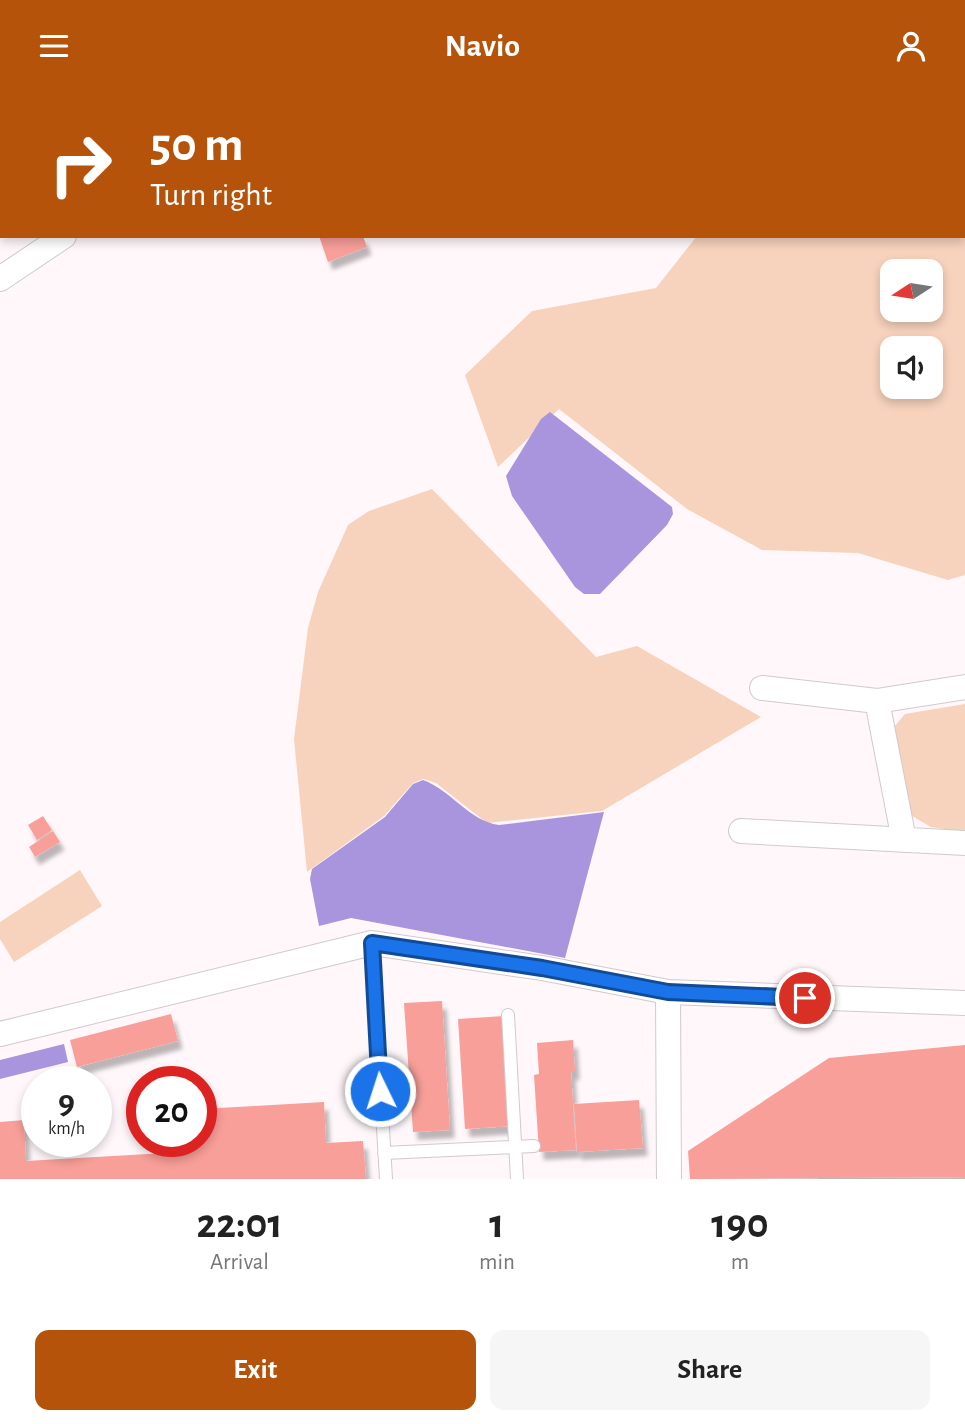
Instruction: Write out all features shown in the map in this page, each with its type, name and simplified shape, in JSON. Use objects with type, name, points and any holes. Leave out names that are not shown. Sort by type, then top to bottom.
[{"type":"street","points":[[0,279],[61,238]]},
{"type":"street","points":[[762,688],[877,701],[965,687]]},
{"type":"street","points":[[877,701],[904,840]]},
{"type":"street","points":[[741,831],[965,843]]},
{"type":"street","points":[[0,1034],[372,943],[542,968],[668,992],[965,1003]]},
{"type":"street","points":[[668,992],[669,1179]]},
{"type":"lane","points":[[372,943],[386,1179]]},
{"type":"lane","points":[[508,1015],[517,1179]]},
{"type":"lane","points":[[384,1153],[534,1146]]},
{"type":"shaded area","points":[[695,238],[965,238],[965,575],[948,580],[858,553],[762,550],[687,509],[559,409],[498,467],[465,375],[532,311],[656,288]]},
{"type":"shaded area","points":[[550,412],[672,507],[673,514],[667,525],[600,594],[584,594],[575,587],[512,496],[506,476],[541,419]]},
{"type":"shaded area","points":[[432,489],[596,657],[637,646],[761,717],[602,811],[487,823],[436,783],[423,779],[413,783],[384,816],[307,872],[294,739],[308,628],[318,592],[348,525],[369,511]]},
{"type":"shaded area","points":[[965,704],[965,832],[931,827],[912,816],[894,727],[905,714]]},
{"type":"shaded area","points":[[423,780],[478,818],[499,825],[604,812],[565,958],[351,918],[319,926],[310,879],[312,869],[385,817],[413,784]]},
{"type":"shaded area","points":[[80,870],[102,906],[14,962],[0,939],[0,922]]},
{"type":"shaded area","points":[[64,1044],[68,1062],[52,1066],[21,1066],[21,1074],[0,1079],[0,1060]]},
{"type":"building","points":[[320,238],[364,238],[367,247],[328,262]]},
{"type":"building","points":[[43,816],[52,830],[37,840],[28,825]]},
{"type":"building","points":[[53,831],[60,842],[35,857],[29,847]]},
{"type":"building","points":[[442,1001],[450,1130],[413,1132],[404,1003]]},
{"type":"building","points":[[171,1014],[178,1041],[77,1066],[70,1040]]},
{"type":"building","points":[[504,1016],[512,1126],[465,1129],[458,1019]]},
{"type":"building","points":[[573,1040],[575,1072],[571,1072],[576,1150],[539,1152],[534,1075],[539,1074],[537,1043]]},
{"type":"building","points":[[965,1045],[965,1177],[690,1179],[688,1151],[829,1058]]},
{"type":"building","points":[[639,1100],[643,1148],[577,1152],[574,1104]]},
{"type":"building","points":[[324,1102],[326,1143],[363,1141],[366,1179],[0,1179],[0,1122],[21,1120],[21,1157],[26,1157],[26,1161],[126,1155],[217,1157],[217,1108]]},
{"type":"route","points":[[380,1091],[372,984],[372,943],[542,968],[668,992],[805,998]]}]
